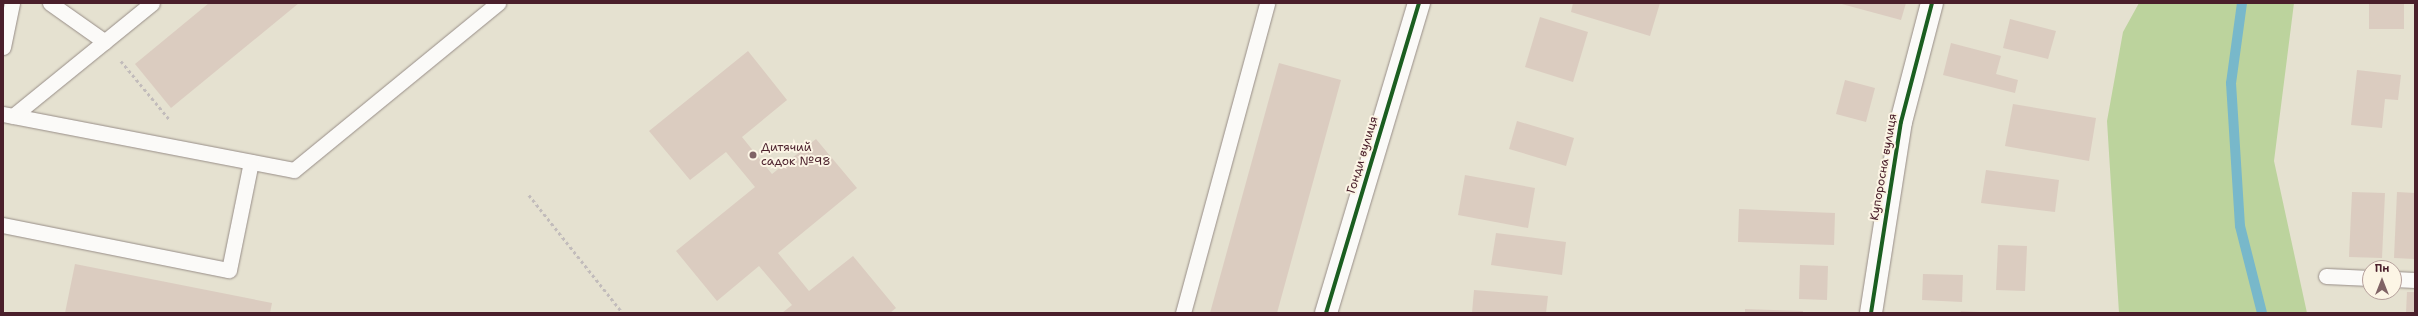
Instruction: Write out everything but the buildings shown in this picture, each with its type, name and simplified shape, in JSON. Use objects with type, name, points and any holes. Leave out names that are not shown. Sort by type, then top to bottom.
[{"type":"street","name":"Гонди вулиця","points":[[1326,313],[1419,3]]},
{"type":"street","name":"Купоросна вулиця","points":[[1870,313],[1901,122],[1932,3]]},
{"type":"lane","points":[[3,47],[12,3]]},
{"type":"lane","points":[[50,3],[105,42]]},
{"type":"lane","points":[[8,115],[105,42],[152,3]]},
{"type":"lane","points":[[8,115],[294,170],[498,3]]},
{"type":"lane","points":[[1183,313],[1267,3]]},
{"type":"lane","points":[[3,226],[229,270],[251,162]]},
{"type":"lane","points":[[2326,276],[2362,278]]},
{"type":"lane","points":[[2402,279],[2415,280]]},
{"type":"path","points":[[105,42],[196,151]]},
{"type":"path","points":[[529,195],[623,313]]},
{"type":"green space","points":[[2139,3],[2294,3],[2274,161],[2307,313],[2119,313],[2107,121],[2123,32]]},
{"type":"waterway","points":[[2242,3],[2231,83],[2240,226],[2262,313]]},
{"type":"cycle path","points":[[1326,313],[1419,3]]},
{"type":"cycle path","points":[[1871,313],[1901,122],[1932,3]]},
{"type":"place","name":"Дитячий садок №98","points":[[753,155]]}]
